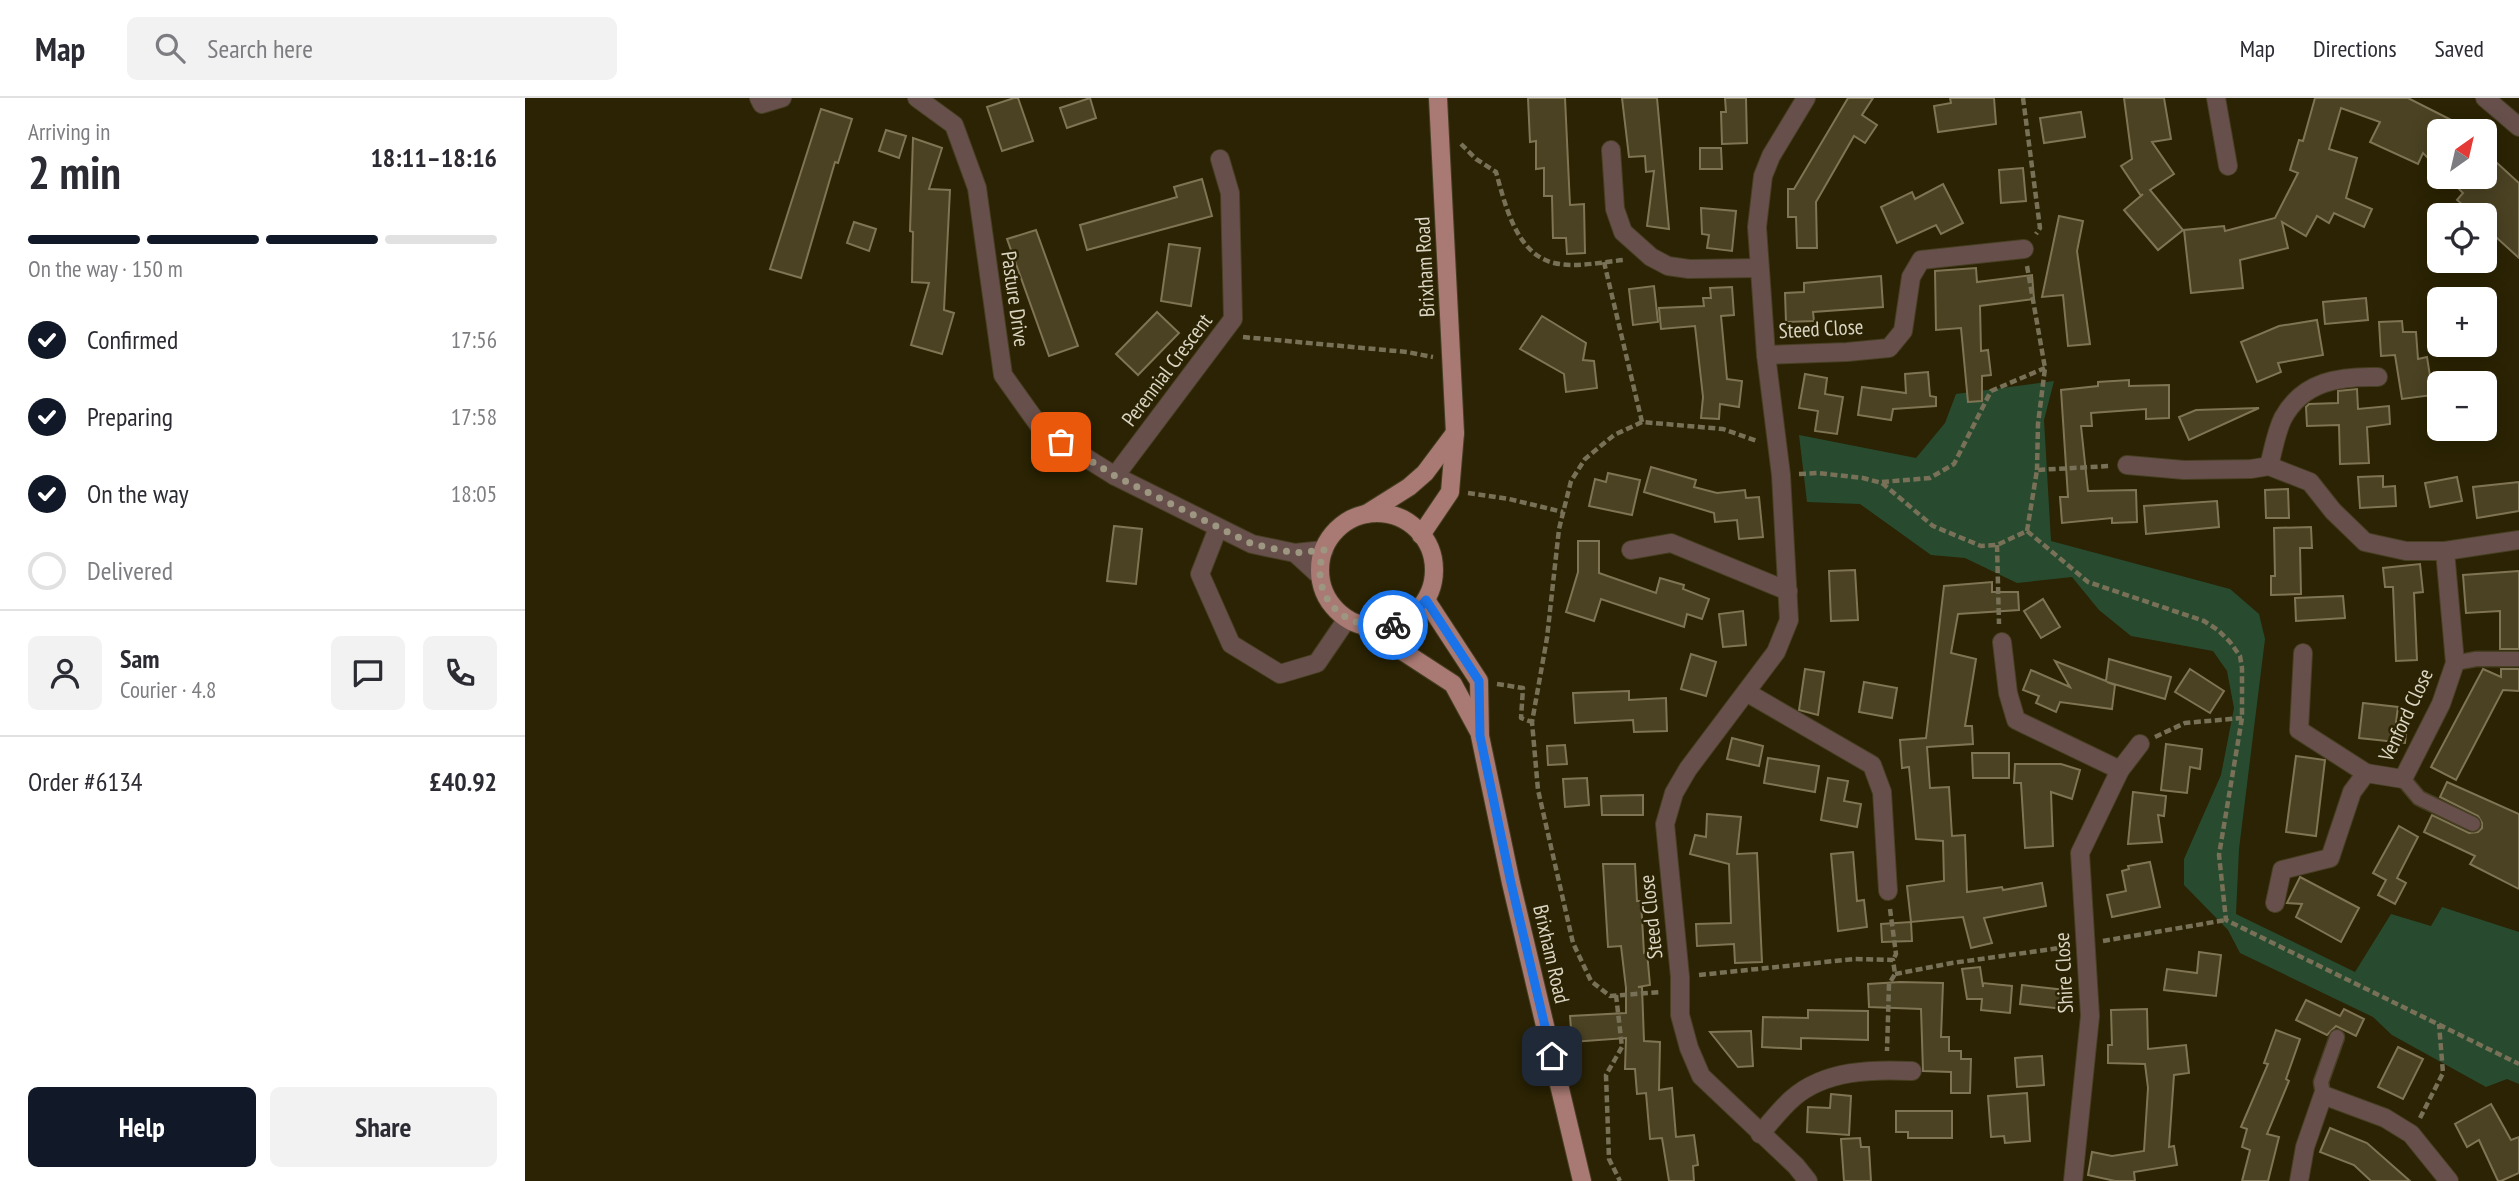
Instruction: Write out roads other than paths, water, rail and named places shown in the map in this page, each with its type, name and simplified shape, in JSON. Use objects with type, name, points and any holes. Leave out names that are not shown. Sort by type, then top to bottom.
[{"type":"main road","name":"Brixham Road","points":[[1421,534],[1450,492],[1455,433],[1438,98]]},
{"type":"main road","points":[[1320,576],[1324,550],[1339,527],[1409,487],[1425,472],[1455,433]]},
{"type":"main road","points":[[1365,514],[1390,515],[1402,519],[1421,534],[1432,555],[1434,567],[1434,579],[1426,600]]},
{"type":"main road","name":"Brixham Road","points":[[1320,576],[1327,598],[1347,619],[1364,626],[1453,684],[1480,736]]},
{"type":"main road","name":"Brixham Road","points":[[1364,626],[1392,625],[1417,611],[1426,600],[1479,681],[1480,736],[1511,883],[1582,1181]]},
{"type":"street","points":[[761,101],[782,98]]},
{"type":"street","name":"Pasture Drive","points":[[917,98],[954,125],[977,188],[1003,374],[1043,431],[1115,476],[1218,528],[1252,544],[1295,553]]},
{"type":"street","name":"Steed Close","points":[[1806,98],[1771,156],[1763,176],[1757,227],[1766,355],[1781,475],[1789,620],[1776,652],[1688,769],[1674,793],[1665,824],[1680,977],[1680,1015],[1689,1048],[1701,1076],[1796,1166],[1808,1181]]},
{"type":"street","points":[[2216,98],[2228,166]]},
{"type":"street","points":[[2486,98],[2519,127]]},
{"type":"street","points":[[1611,150],[1615,209],[1623,232],[1651,257],[1668,266],[1689,269],[1759,268]]},
{"type":"street","name":"Perennial Crescent","points":[[1115,476],[1233,319],[1230,194],[1220,159]]},
{"type":"street","name":"Steed Close","points":[[1766,355],[1889,348],[1903,331],[1911,277],[1921,260],[2024,249]]},
{"type":"street","points":[[2269,466],[2283,418],[2307,389],[2349,376],[2378,377]]},
{"type":"street","points":[[2127,465],[2184,470],[2251,469],[2269,466],[2310,482],[2333,511],[2365,542],[2406,551],[2445,551],[2519,540]]},
{"type":"street","points":[[1218,528],[1201,574],[1231,644],[1280,674],[1317,663],[1347,619]]},
{"type":"street","points":[[1631,550],[1671,543],[1788,590]]},
{"type":"street","points":[[1295,553],[1324,550]]},
{"type":"street","name":"Venford Close","points":[[2303,653],[2299,730],[2366,773],[2403,779],[2441,704],[2455,663],[2445,551]]},
{"type":"street","points":[[1295,553],[1320,576]]},
{"type":"street","points":[[2002,642],[2008,693],[2016,720],[2120,770]]},
{"type":"street","points":[[1746,692],[1872,765],[1882,792],[1888,891]]},
{"type":"street","name":"Shire Close","points":[[2073,1181],[2090,1016],[2080,853],[2120,770],[2140,744]]},
{"type":"street","name":"Venford Close","points":[[2276,903],[2282,870],[2330,858],[2352,792],[2366,773]]},
{"type":"street","points":[[1760,1133],[1795,1096],[1823,1080],[1857,1072],[1913,1071]]},
{"type":"street","points":[[2299,1181],[2305,1147],[2323,1095],[2385,1118],[2411,1134],[2449,1181]]},
{"type":"lane","points":[[2455,663],[2476,659],[2519,659]]},
{"type":"lane","points":[[2403,779],[2419,798],[2473,824]]},
{"type":"lane","points":[[2323,1095],[2321,1082],[2336,1037]]}]
